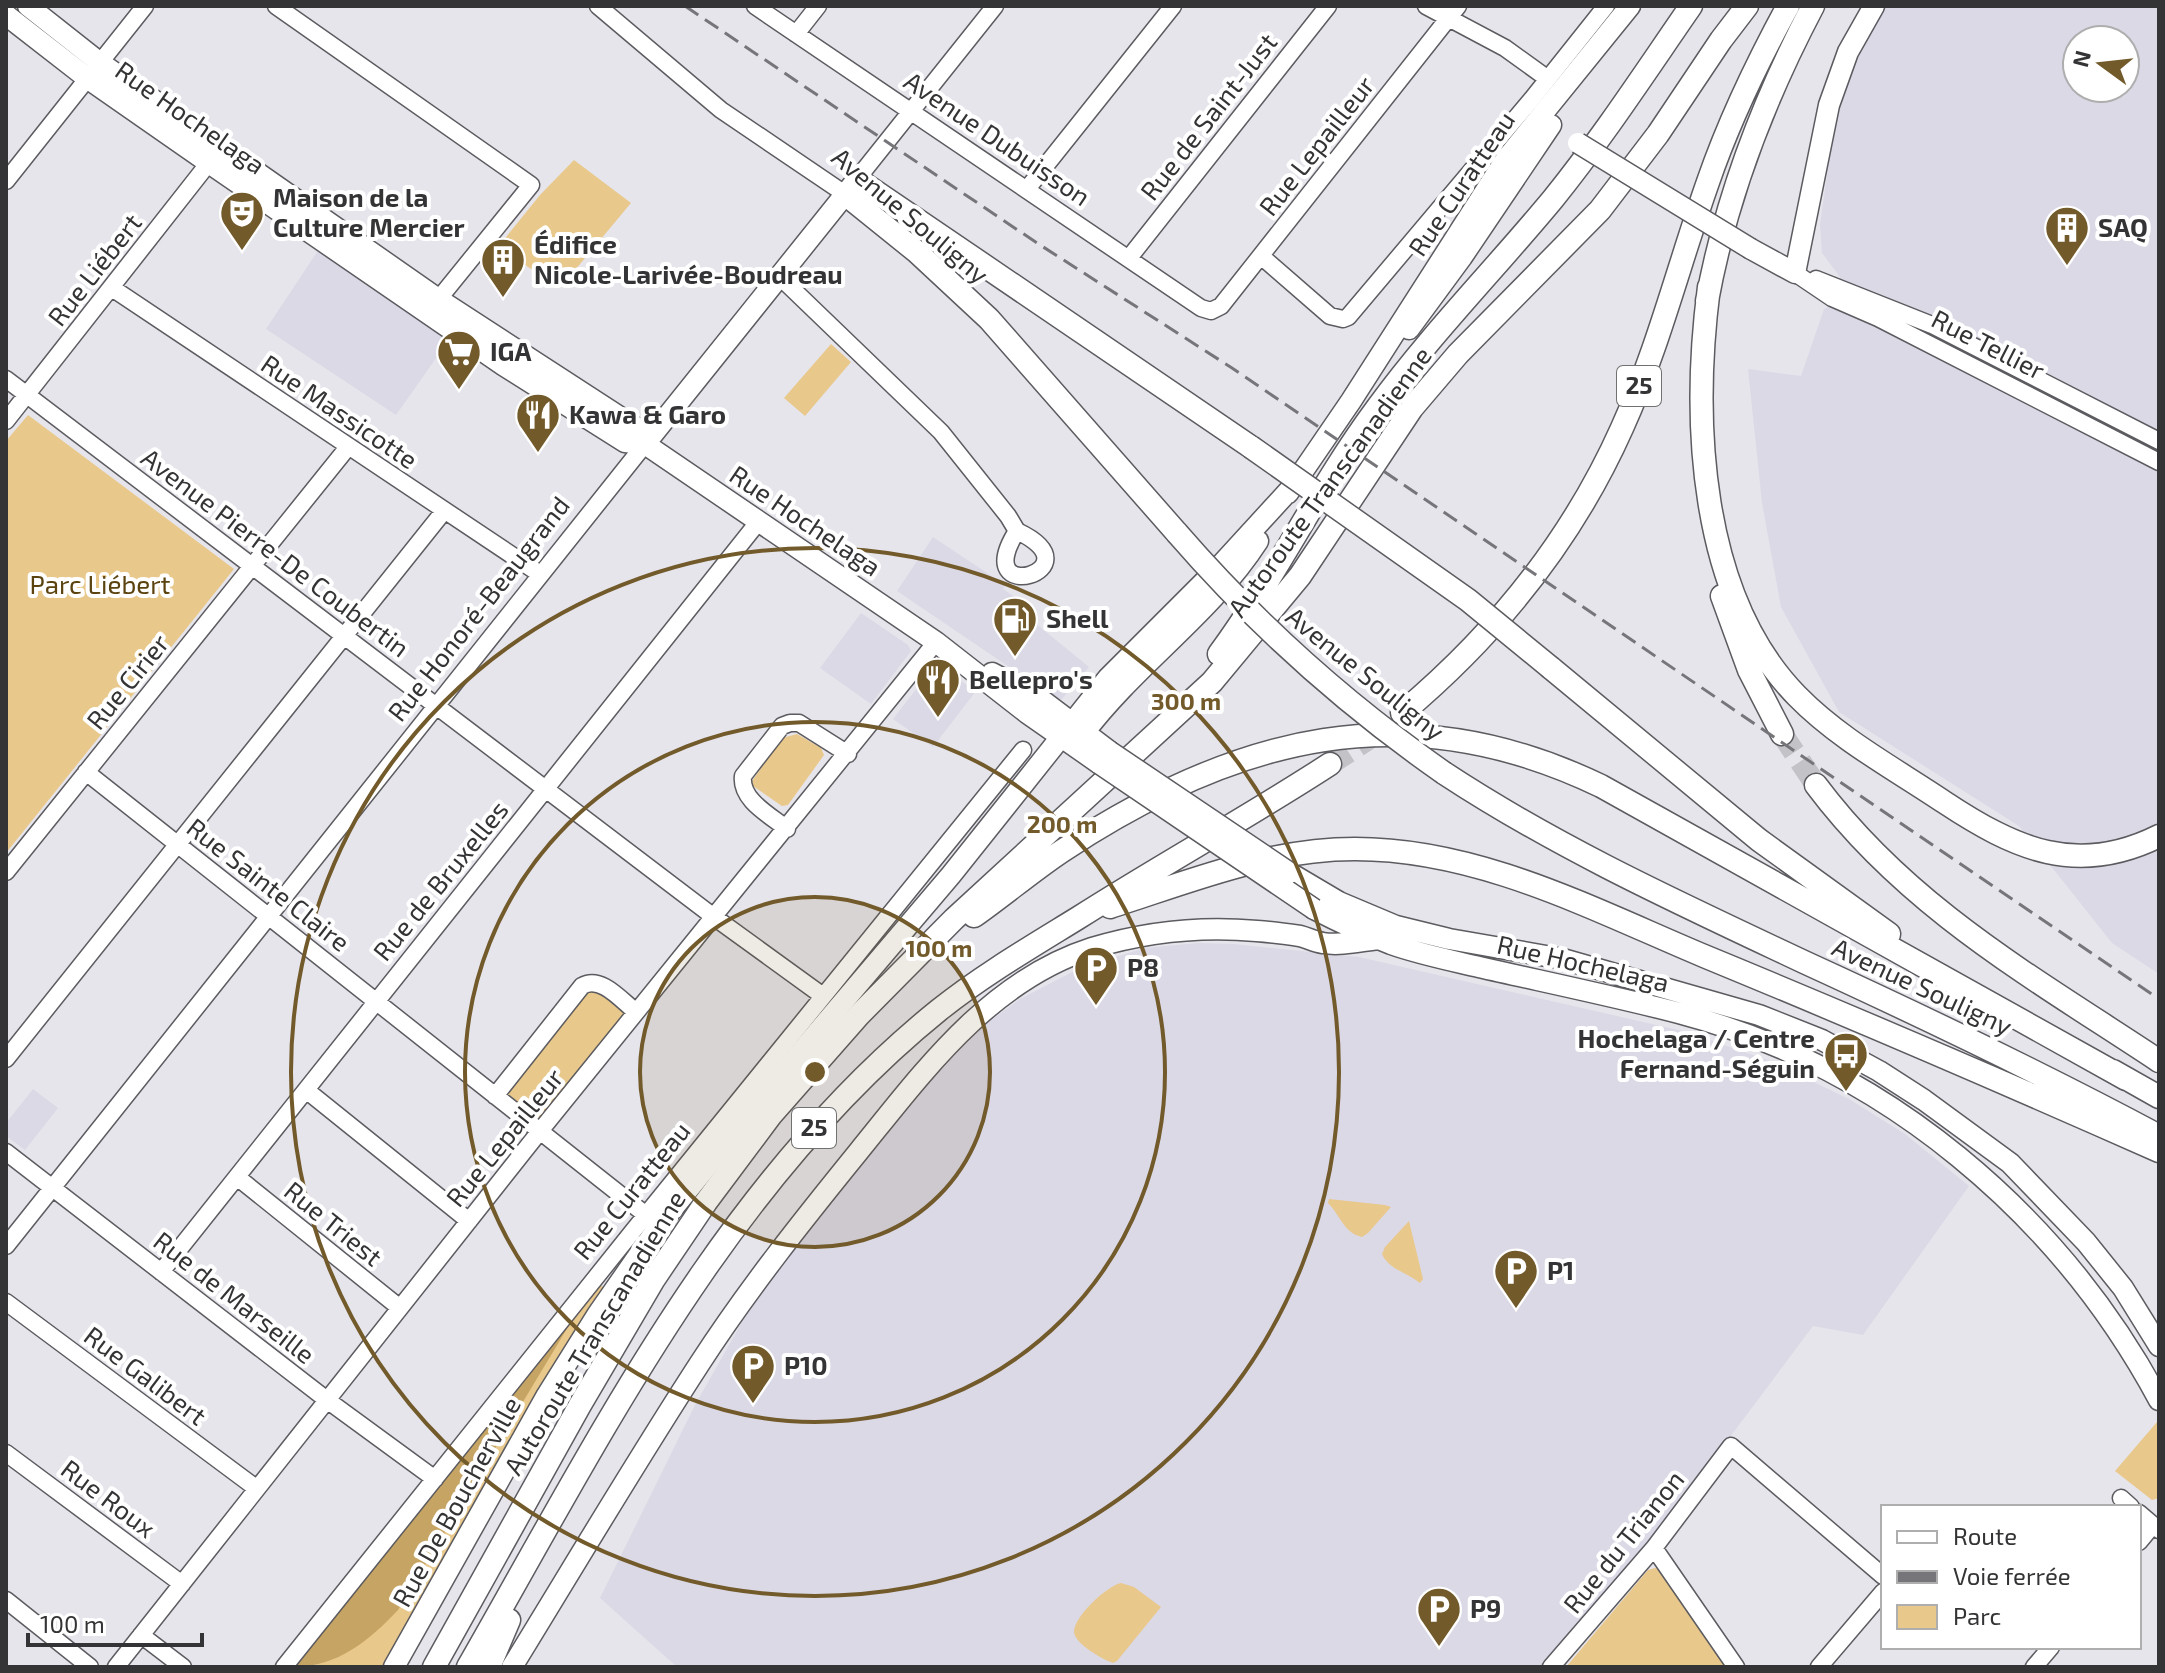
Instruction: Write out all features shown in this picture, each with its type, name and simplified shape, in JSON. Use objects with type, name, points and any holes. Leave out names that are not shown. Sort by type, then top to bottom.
[{"type":"highway","points":[[1104,767],[1185,695],[1219,654],[1376,408],[1575,170],[1691,6]]},
{"type":"highway","name":"Autoroute Transcanadienne","points":[[435,1662],[654,1279],[706,1202],[799,1082],[859,1015],[1104,767],[1212,682],[1269,616],[1326,538],[1412,408],[1458,354],[1600,210],[1658,134],[1747,6]]},
{"type":"highway","name":"25","points":[[1402,713],[1457,665],[1514,603],[1559,542],[1600,473],[1648,363],[1718,155],[1751,77],[1788,6]]},
{"type":"highway","points":[[1782,734],[1749,670],[1726,610],[1704,519],[1696,407],[1700,347],[1709,287],[1726,217],[1751,141],[1813,6]]},
{"type":"highway","name":"Avenue Souligny","points":[[851,186],[1251,447],[1468,600],[1730,817],[1895,938],[2159,1097]]},
{"type":"highway","name":"Avenue Souligny","points":[[851,186],[989,319],[1240,603],[1296,657],[1355,707],[1444,773],[1510,815],[1586,857],[2044,1076],[2159,1136]]},
{"type":"highway","points":[[1709,287],[1700,398],[1701,441],[1711,506],[1740,607],[1764,654],[1785,683],[1810,708],[1846,736],[1973,822],[2018,845],[2048,853],[2095,855],[2127,849],[2159,836]]},
{"type":"highway","points":[[914,960],[1062,851],[1165,792],[1234,762],[1299,744],[1370,735],[1411,735],[1515,752],[1567,771],[1642,809],[2126,1079]]},
{"type":"highway","name":"25","points":[[468,1667],[637,1374],[681,1305],[742,1216],[796,1148],[864,1076],[939,1010],[999,967],[1330,764]]},
{"type":"highway","points":[[1816,785],[1861,841],[1918,895],[2002,958],[2159,1061]]},
{"type":"highway","points":[[1078,917],[1226,867],[1291,853],[1370,849],[1453,860],[1511,877],[1569,900],[1896,1036],[2159,1151]]},
{"type":"highway","points":[[489,1667],[546,1530]]},
{"type":"main road","name":"Rue Hochelaga","points":[[28,6],[93,70]]},
{"type":"main road","name":"Rue Curatteau","points":[[1072,731],[1115,670],[1225,561],[1294,485],[1351,401],[1442,286],[1544,122],[1630,6]]},
{"type":"main road","points":[[1795,273],[1829,105],[1848,52],[1874,6]]},
{"type":"main road","name":"Rue Hochelaga","points":[[6,15],[93,70],[512,360],[635,427],[645,444],[936,642],[1039,698],[1104,767],[1379,939],[1419,953],[1646,1004],[1705,1021],[1794,1055],[1881,1101],[1976,1171],[2057,1251],[2122,1337],[2159,1400]]},
{"type":"main road","name":"Rue Tellier","points":[[1544,122],[1795,273]]},
{"type":"main road","name":"Rue Honoré-Beaugrand","points":[[645,444],[851,186]]},
{"type":"main road","name":"Rue De Boucherville","points":[[394,1667],[541,1405],[631,1265],[718,1152],[1072,731]]},
{"type":"main road","name":"Rue Hochelaga","points":[[1326,906],[1412,931],[1563,959],[1705,998],[1786,1024],[1822,1040],[1924,1100],[2010,1163],[2086,1242],[2123,1288],[2159,1346]]},
{"type":"main road","points":[[1303,937],[1320,928],[1326,906]]},
{"type":"main road","points":[[512,1667],[663,1420],[738,1308],[879,1127],[950,1043],[979,1014],[1046,969],[1073,955],[1115,942],[1210,929],[1248,930],[1329,943],[1379,939]]},
{"type":"street","points":[[6,181],[145,6]]},
{"type":"street","points":[[276,6],[531,185],[433,306]]},
{"type":"street","name":"Avenue Souligny","points":[[598,6],[713,103],[851,186]]},
{"type":"street","name":"Avenue Dubuisson","points":[[755,6],[1201,308],[1211,311]]},
{"type":"street","points":[[796,34],[818,6]]},
{"type":"street","name":"Rue Honoré-Beaugrand","points":[[851,186],[995,6]]},
{"type":"street","points":[[1027,189],[1173,6]]},
{"type":"street","name":"Rue de Saint-Just","points":[[1129,258],[1328,6]]},
{"type":"street","points":[[1426,6],[1453,12],[1548,79]]},
{"type":"street","name":"Rue Curatteau","points":[[1261,256],[1330,316],[1343,319],[1354,312],[1606,6]]},
{"type":"street","name":"Rue Lepailleur","points":[[1211,311],[1221,306],[1453,12]]},
{"type":"street","name":"Rue Liébert","points":[[6,421],[215,156]]},
{"type":"street","name":"Rue Tellier","points":[[1795,273],[1837,286],[1932,325],[2159,441]]},
{"type":"street","name":"Rue Tellier","points":[[1795,273],[1832,298],[1878,318],[2159,462]]},
{"type":"street","points":[[780,277],[941,432],[1017,531]]},
{"type":"street","name":"Rue Massicotte","points":[[112,288],[540,574]]},
{"type":"street","name":"Avenue Pierre-De Coubertin","points":[[6,379],[714,917],[823,996]]},
{"type":"street","name":"Rue Honoré-Beaugrand","points":[[6,1246],[645,444]]},
{"type":"street","name":"Rue Cirier","points":[[6,872],[348,447]]},
{"type":"street","points":[[6,1059],[444,511]]},
{"type":"street","name":"Rue de Bruxelles","points":[[161,1272],[759,521]]},
{"type":"street","name":"Rue Lepailleur","points":[[116,1667],[540,1131],[936,642]]},
{"type":"street","points":[[787,829],[745,795],[742,786],[743,776],[782,726],[799,723],[848,754]]},
{"type":"street","name":"Rue Curatteau","points":[[284,1667],[1023,750]]},
{"type":"street","name":"Rue Sainte Claire","points":[[86,772],[646,1215]]},
{"type":"street","points":[[495,1096],[582,986],[590,981],[600,983],[636,1012]]},
{"type":"street","points":[[306,1090],[469,1221]]},
{"type":"street","name":"Rue de Marseille","points":[[6,1152],[327,1400],[435,1479]]},
{"type":"street","name":"Rue Triest","points":[[237,1177],[400,1308]]},
{"type":"street","name":"Rue Galibert","points":[[6,1302],[256,1488]]},
{"type":"street","name":"Rue du Trianon","points":[[1551,1667],[1654,1548],[1731,1446],[1881,1574]]},
{"type":"street","name":"Rue Roux","points":[[6,1453],[182,1584]]},
{"type":"street","points":[[2141,1515],[2156,1528]]},
{"type":"street","points":[[1654,1548],[1736,1667]]},
{"type":"street","points":[[1819,1667],[1881,1594]]},
{"type":"street","points":[[6,1600],[90,1667]]},
{"type":"street","points":[[141,1635],[183,1667]]},
{"type":"street","points":[[2034,1667],[2049,1649]]},
{"type":"shaded area","points":[[1887,6],[2159,6],[2159,974],[2112,943],[2019,826],[1839,712],[1781,607],[1762,503],[1748,369],[1801,376],[1824,309],[1830,306],[1840,277],[1822,253],[1820,225],[1830,153],[1849,78]]},
{"type":"shaded area","points":[[321,246],[451,337],[396,415],[266,329]]},
{"type":"shaded area","points":[[933,537],[1005,585],[1003,589],[1034,610],[1029,618],[1089,667],[1062,699],[1055,698],[897,591]]},
{"type":"shaded area","points":[[861,613],[908,645],[911,651],[871,704],[820,668]]},
{"type":"shaded area","points":[[934,666],[976,691],[933,747],[893,719]]},
{"type":"shaded area","points":[[1198,943],[1359,957],[1687,1032],[1770,1061],[1849,1099],[1905,1134],[1969,1186],[1863,1335],[1813,1326],[1647,1548],[1540,1667],[677,1667],[600,1598],[695,1405],[742,1322],[804,1232],[917,1092],[971,1035],[1020,999],[1082,967],[1145,948]]},
{"type":"shaded area","points":[[33,1089],[58,1108],[25,1150],[6,1136],[6,1123]]},
{"type":"shaded area","points":[[577,1312],[398,1610],[352,1650],[324,1662],[294,1667]]},
{"type":"green space","points":[[574,160],[631,203],[560,288],[498,247],[540,195]]},
{"type":"green space","points":[[831,344],[851,362],[805,416],[784,398]]},
{"type":"green space","name":"Parc Liébert","points":[[28,415],[234,569],[6,853],[6,441]]},
{"type":"green space","points":[[797,734],[821,748],[824,755],[788,805],[782,806],[753,786],[752,781],[782,738]]},
{"type":"green space","points":[[590,981],[636,1012],[540,1131],[495,1096]]},
{"type":"green space","points":[[1329,1199],[1391,1207],[1362,1237],[1346,1228],[1328,1203]]},
{"type":"green space","points":[[1409,1221],[1423,1279],[1420,1283],[1394,1267],[1382,1254]]},
{"type":"green space","points":[[599,1285],[606,1288],[501,1458],[382,1667],[308,1667],[337,1657],[577,1312]]},
{"type":"green space","points":[[2157,1422],[2159,1498],[2152,1500],[2115,1471]]},
{"type":"green space","points":[[1655,1568],[1663,1571],[1728,1667],[1566,1667],[1648,1570]]},
{"type":"green space","points":[[1121,1583],[1134,1587],[1161,1607],[1113,1663],[1084,1646],[1074,1632],[1079,1618],[1092,1603]]},
{"type":"tunnel","points":[[1330,764],[1379,732]]},
{"type":"tunnel","points":[[1782,734],[1816,785]]},
{"type":"railway","points":[[685,6],[1037,243],[1232,368],[2159,999]]},
{"type":"place","name":"Maison de la Culture Mercier","points":[[242,252]]},
{"type":"place","name":"SAQ","points":[[2067,267]]},
{"type":"place","name":"Édifice Nicole-Larivée-Boudreau","points":[[503,299]]},
{"type":"place","name":"IGA","points":[[459,391]]},
{"type":"place","name":"Kawa & Garo","points":[[538,454]]},
{"type":"place","name":"Shell","points":[[1015,658]]},
{"type":"place","name":"Bellepro's","points":[[938,719]]},
{"type":"place","name":"P8","points":[[1096,1007]]},
{"type":"place","name":"Hochelaga / Centre Fernand-Séguin","points":[[1846,1093]]},
{"type":"place","name":"P1","points":[[1516,1310]]},
{"type":"place","name":"P10","points":[[753,1405]]},
{"type":"place","name":"P9","points":[[1439,1648]]}]
